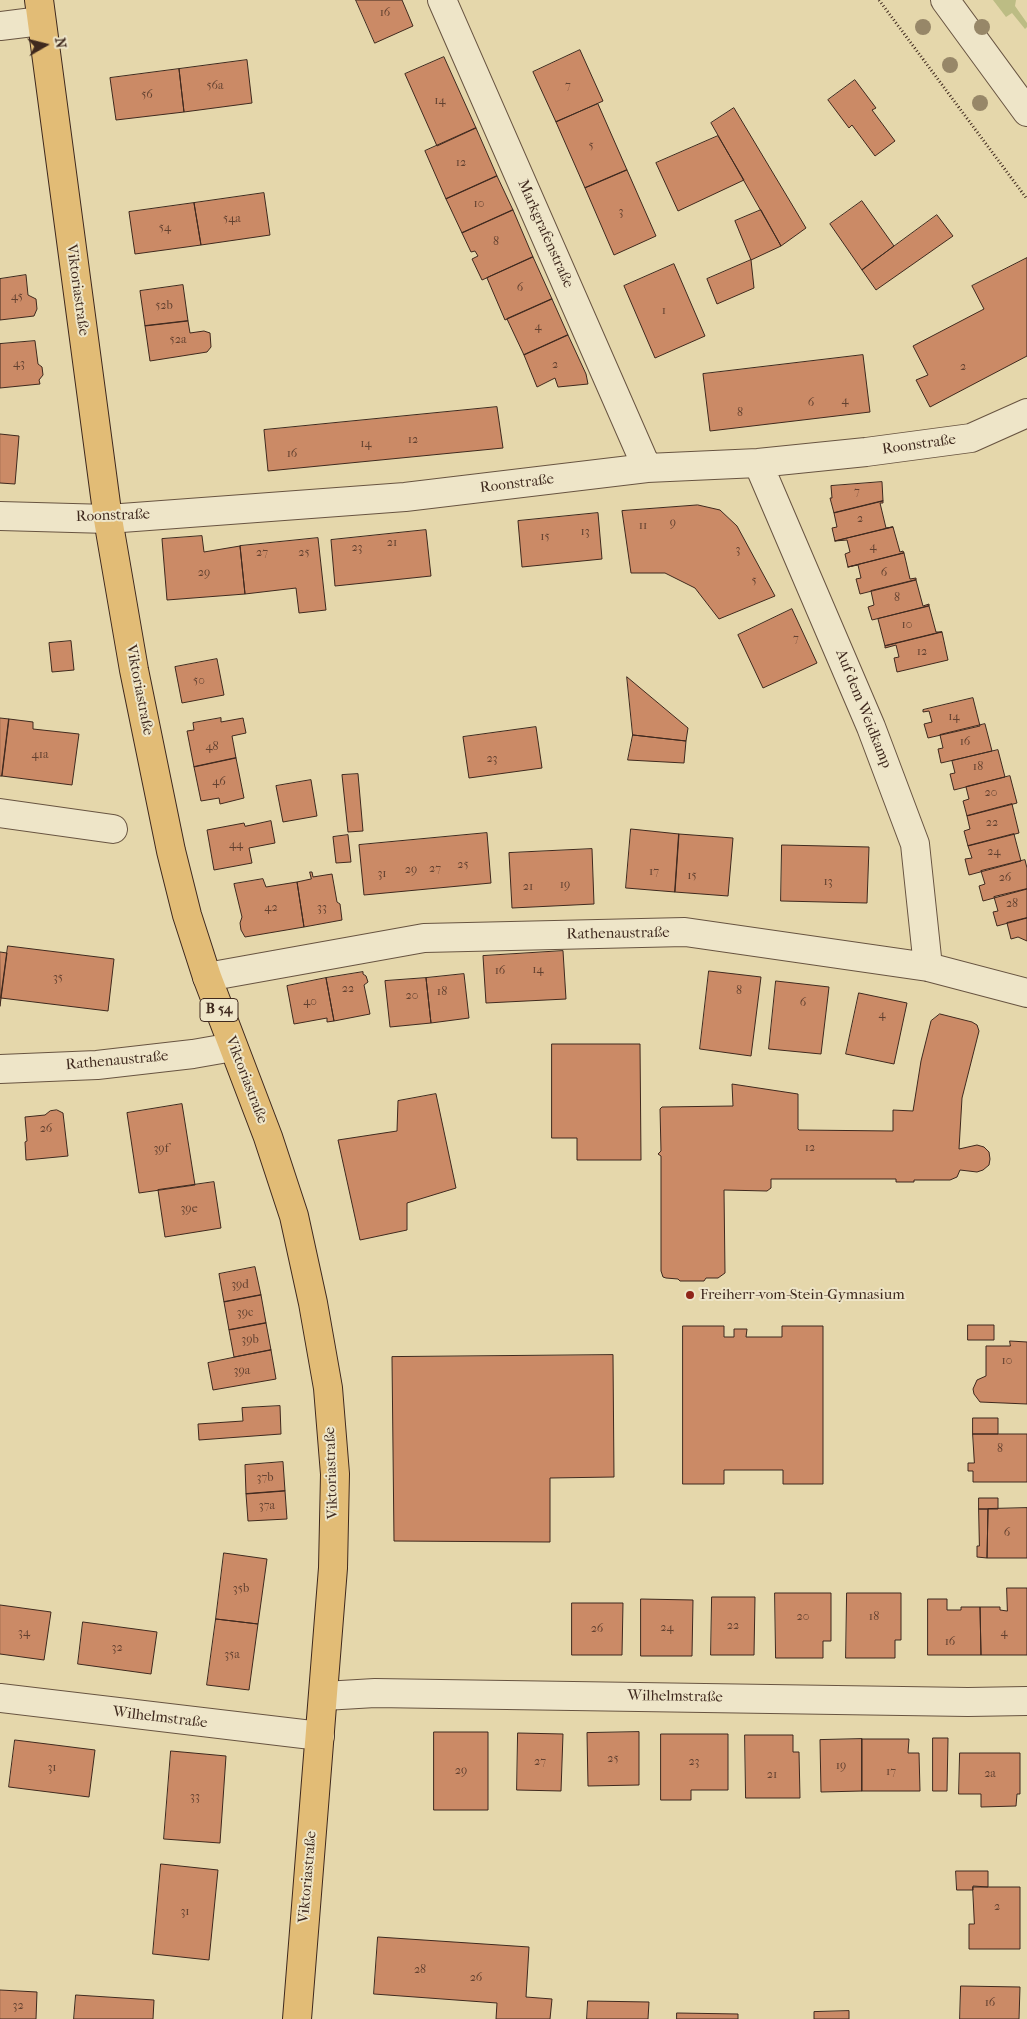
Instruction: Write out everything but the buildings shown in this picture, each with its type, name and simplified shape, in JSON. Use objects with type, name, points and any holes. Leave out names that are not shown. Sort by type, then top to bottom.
[{"type":"main road","name":"Viktoriastraße","points":[[40,10],[108,519],[134,670],[171,851],[187,915],[207,977],[268,1137],[294,1216],[313,1303],[328,1388],[335,1484],[333,1568],[297,2019]]},
{"type":"street","name":"Markgrafenstraße","points":[[442,0],[647,468]]},
{"type":"street","points":[[944,0],[1027,112]]},
{"type":"street","points":[[0,26],[40,10]]},
{"type":"street","name":"Roonstraße","points":[[0,516],[108,519],[405,497],[647,468],[758,463],[866,452],[971,438],[1027,413]]},
{"type":"street","name":"Auf dem Weidkamp","points":[[758,463],[872,727],[915,844],[928,967]]},
{"type":"street","points":[[0,812],[113,829]]},
{"type":"street","name":"Rathenaustraße","points":[[207,977],[424,938],[685,932],[928,967],[1027,993]]},
{"type":"street","name":"Rathenaustraße","points":[[0,1069],[97,1065],[193,1054],[234,1047]]},
{"type":"street","name":"Wilhelmstraße","points":[[324,1696],[375,1693],[968,1702],[1027,1700]]},
{"type":"street","name":"Wilhelmstraße","points":[[0,1698],[320,1736]]},
{"type":"path","points":[[879,0],[1027,199]]},
{"type":"green space","points":[[993,0],[1016,0],[1015,6],[1027,23],[1027,27],[1025,29],[1012,13],[1006,17]]},
{"type":"place","name":"Freiherr-vom-Stein-Gymnasium","points":[[690,1295]]}]
